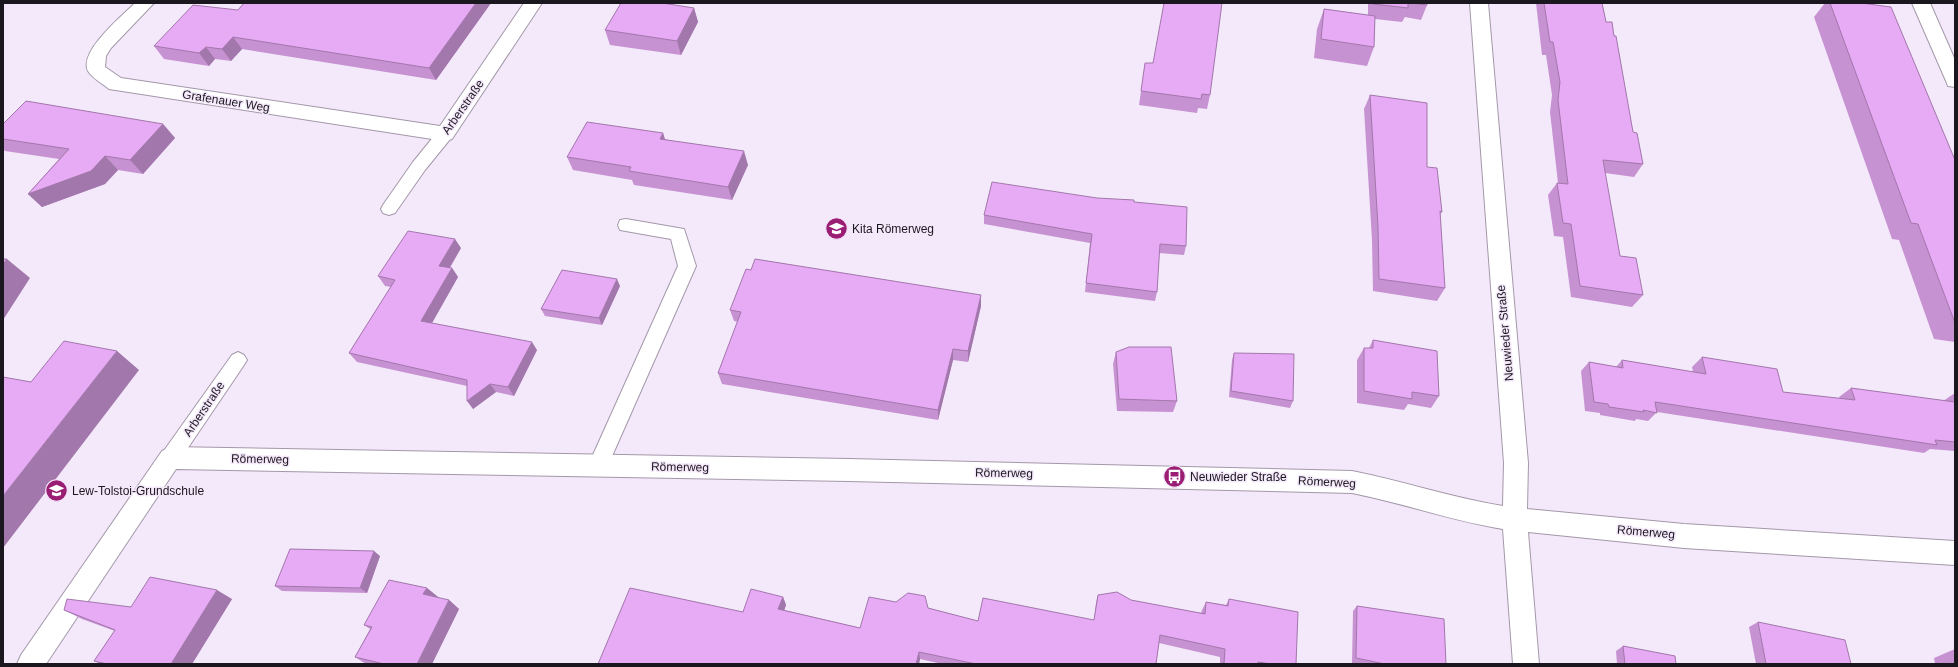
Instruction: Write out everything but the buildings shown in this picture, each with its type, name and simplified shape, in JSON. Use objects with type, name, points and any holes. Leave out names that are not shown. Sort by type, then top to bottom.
[{"type":"street","name":"Grafenauer Weg","points":[[146,3],[105,44],[97,56],[96,69],[116,84],[445,134]]},
{"type":"street","name":"Arberstraße","points":[[445,134],[533,3]]},
{"type":"street","name":"Neuwieder Straße","points":[[1479,3],[1516,463],[1515,520],[1526,664]]},
{"type":"street","points":[[1921,3],[1955,81]]},
{"type":"street","name":"Römerweg","points":[[170,458],[1352,482],[1384,488],[1474,513],[1515,520],[1684,536],[1955,553]]},
{"type":"street","points":[[30,664],[170,458]]},
{"type":"lane","name":"Arberstraße","points":[[390,210],[419,166],[445,134]]},
{"type":"lane","points":[[598,466],[687,266],[678,234],[626,225]]},
{"type":"lane","name":"Arberstraße","points":[[170,458],[238,360]]},
{"type":"place","name":"Kita Römerweg","points":[[836,229]]},
{"type":"place","name":"Neuwieder Straße","points":[[1175,477]]},
{"type":"place","name":"Lew-Tolstoi-Grundschule","points":[[57,491]]}]
